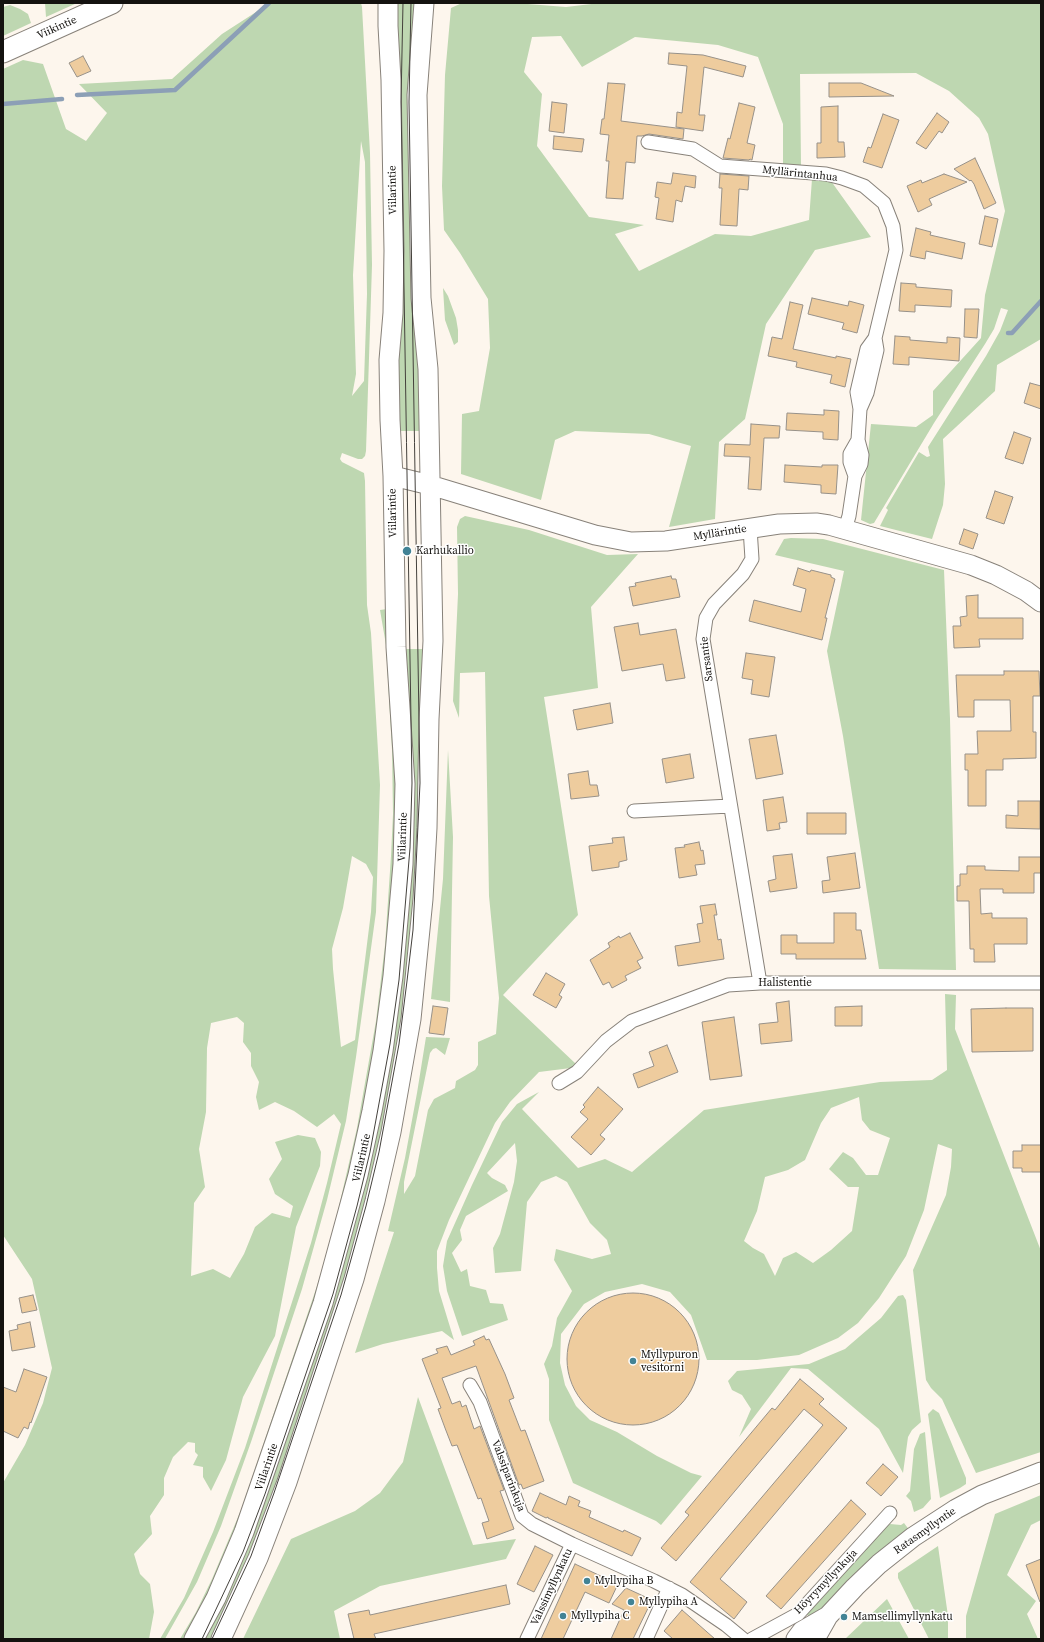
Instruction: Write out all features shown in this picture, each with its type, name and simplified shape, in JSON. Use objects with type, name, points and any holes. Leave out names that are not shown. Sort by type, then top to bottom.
[{"type":"main road","name":"Viikintie","points":[[3,52],[112,3]]},
{"type":"main road","name":"Viilarintie","points":[[194,1639],[216,1598],[244,1532],[323,1303],[358,1175],[372,1111],[383,1051],[393,976],[403,864],[405,784],[396,647],[389,360],[393,313],[394,251],[388,3]]},
{"type":"main road","name":"Viilarintie","points":[[221,1639],[258,1558],[287,1482],[354,1279],[375,1201],[402,1071],[412,1012],[423,898],[427,828],[429,719],[433,641],[428,369],[421,298],[418,95],[424,3]]},
{"type":"main road","name":"Myllärintie","points":[[393,476],[430,485],[595,535],[631,542],[666,541],[750,528],[800,523],[830,525],[971,565],[996,575],[1026,591],[1041,602]]},
{"type":"main road","name":"Ratasmyllyntie","points":[[815,1639],[828,1616],[855,1587],[879,1564],[925,1528],[982,1495],[1041,1472]]},
{"type":"main road","name":"Ratasmyllyntie","points":[[796,1639],[802,1631],[828,1616]]},
{"type":"street","name":"Myllärintanhua","points":[[648,142],[693,149],[720,166],[826,174],[842,178],[864,186],[884,203],[893,226],[896,250],[875,338],[867,349],[857,392],[860,409],[858,440],[850,454],[850,462],[855,476],[849,516],[845,529]]},
{"type":"street","name":"Sarsantie","points":[[750,528],[752,559],[743,574],[714,604],[706,618],[703,640],[760,983]]},
{"type":"street","points":[[634,811],[730,806]]},
{"type":"street","name":"Halistentie","points":[[559,1083],[577,1072],[606,1041],[632,1021],[728,985],[760,983],[1041,982]]},
{"type":"street","name":"Valssiparinkuja","points":[[470,1385],[480,1402],[522,1516],[532,1524],[572,1544]]},
{"type":"street","name":"Höyrymyllynkuja","points":[[752,1639],[798,1614],[890,1513]]},
{"type":"street","name":"Valssimyllynkatu","points":[[527,1639],[572,1544],[669,1588],[692,1601],[743,1639]]},
{"type":"street","points":[[646,1639],[669,1588]]},
{"type":"green space","points":[[45,3],[77,3],[46,17]]},
{"type":"green space","points":[[270,3],[361,3],[362,7],[370,153],[372,265],[366,451],[365,456],[362,459],[342,453],[340,459],[342,462],[364,473],[365,481],[367,605],[371,633],[380,785],[376,912],[346,1121],[327,1200],[302,1289],[251,1442],[221,1526],[197,1582],[165,1639],[160,1639],[184,1598],[213,1532],[245,1448],[311,1243],[341,1124],[334,1114],[317,1127],[294,1111],[275,1102],[259,1110],[256,1097],[259,1082],[251,1066],[251,1053],[243,1042],[244,1023],[237,1017],[211,1023],[207,1048],[206,1112],[199,1149],[205,1187],[194,1203],[191,1276],[213,1269],[230,1278],[244,1254],[255,1227],[272,1213],[290,1218],[293,1206],[275,1194],[269,1179],[282,1159],[275,1142],[298,1135],[315,1138],[321,1152],[320,1166],[296,1227],[275,1336],[243,1397],[226,1460],[211,1491],[203,1477],[203,1467],[193,1465],[198,1455],[195,1452],[195,1443],[188,1442],[173,1457],[164,1478],[164,1495],[150,1516],[152,1534],[134,1554],[140,1574],[150,1584],[154,1612],[149,1639],[3,1639],[3,1483],[25,1445],[43,1403],[52,1368],[32,1279],[3,1235],[3,69],[23,60],[43,64],[66,129],[86,141],[107,113],[79,84],[172,79],[222,34]],"holes":[[[361,141],[365,162],[367,294],[364,381],[352,396],[356,374],[353,275]],[[352,856],[366,864],[373,877],[371,912],[355,1040],[341,1047],[332,949],[343,908]]]},
{"type":"green space","points":[[393,3],[418,3],[425,431],[398,431]]},
{"type":"green space","points":[[462,3],[515,3],[566,7],[600,3],[1041,3],[1041,339],[997,365],[995,391],[943,439],[945,484],[943,505],[932,539],[880,526],[888,510],[886,508],[919,452],[927,457],[930,456],[928,447],[986,356],[1000,331],[1008,310],[1001,308],[994,329],[985,344],[934,423],[874,523],[870,524],[861,520],[871,424],[916,427],[933,415],[933,391],[981,338],[985,295],[1005,211],[988,134],[979,118],[949,91],[916,73],[800,74],[801,165],[783,165],[783,124],[758,57],[718,45],[635,37],[582,67],[561,36],[532,37],[524,72],[542,94],[537,146],[589,217],[644,225],[615,234],[639,271],[715,234],[751,236],[809,220],[812,179],[831,181],[871,237],[815,250],[766,324],[745,419],[719,442],[715,519],[669,527],[691,446],[649,434],[575,431],[555,440],[541,500],[461,474],[462,414],[479,411],[490,348],[488,299],[444,230],[442,186],[445,75],[451,8]]},
{"type":"green space","points":[[10,5],[28,14],[31,23],[3,36],[3,7]]},
{"type":"green space","points":[[443,288],[448,296],[456,318],[458,342],[454,345],[445,320]]},
{"type":"green space","points":[[465,516],[529,530],[607,555],[638,554],[591,607],[598,688],[544,697],[578,915],[503,995],[576,1064],[571,1068],[539,1072],[510,1102],[495,1123],[449,1220],[437,1251],[437,1268],[439,1291],[454,1340],[442,1331],[383,1344],[355,1353],[394,1232],[388,1231],[405,1158],[426,1037],[450,1038],[445,1055],[436,1048],[430,1053],[404,1182],[404,1194],[415,1176],[428,1110],[434,1099],[455,1088],[456,1081],[475,1070],[478,1065],[478,1042],[496,1034],[499,998],[489,896],[485,672],[460,673],[459,718],[453,701],[458,594],[457,527],[460,519]]},
{"type":"green space","points":[[784,539],[823,539],[944,570],[950,719],[956,970],[879,969],[843,736],[827,651],[844,571],[775,555]]},
{"type":"green space","points":[[387,609],[399,749],[391,946],[354,1172],[258,1481],[187,1639],[180,1639],[196,1612],[212,1579],[241,1510],[317,1286],[334,1228],[357,1128],[376,1021],[385,945],[391,856],[393,814],[392,750],[386,645],[380,610]]},
{"type":"green space","points":[[402,649],[429,649],[422,847],[396,1083],[333,1337],[217,1639],[201,1639],[239,1560],[388,1050]]},
{"type":"green space","points":[[448,750],[453,837],[450,1002],[431,999],[443,879]]},
{"type":"green space","points":[[945,994],[956,995],[955,1029],[1041,1251],[1041,1452],[976,1473],[942,1399],[931,1388],[926,1380],[913,1270],[946,1195],[951,1167],[952,1149],[938,1144],[924,1210],[906,1256],[879,1298],[858,1323],[838,1338],[799,1355],[757,1360],[707,1360],[691,1315],[670,1292],[642,1284],[605,1292],[584,1304],[561,1334],[560,1363],[565,1385],[576,1406],[590,1420],[617,1432],[657,1456],[691,1473],[702,1476],[661,1525],[656,1521],[573,1483],[549,1420],[549,1379],[544,1364],[552,1346],[557,1318],[572,1291],[554,1260],[556,1249],[592,1259],[611,1254],[607,1240],[590,1223],[567,1182],[556,1176],[541,1182],[527,1202],[521,1271],[495,1273],[493,1248],[500,1234],[514,1182],[517,1161],[515,1143],[487,1173],[492,1178],[505,1185],[508,1191],[466,1216],[460,1230],[462,1240],[452,1253],[461,1272],[467,1269],[470,1286],[486,1290],[490,1303],[503,1304],[508,1320],[462,1336],[447,1291],[443,1266],[447,1241],[472,1185],[502,1122],[517,1104],[539,1092],[522,1109],[578,1168],[605,1159],[632,1172],[704,1110],[880,1082],[932,1080],[947,1070]],"holes":[[[859,1097],[862,1120],[870,1130],[890,1138],[878,1175],[866,1175],[853,1158],[843,1152],[829,1169],[848,1187],[859,1187],[852,1231],[831,1250],[813,1263],[796,1252],[783,1258],[775,1276],[764,1254],[744,1241],[757,1211],[765,1177],[788,1170],[805,1160],[821,1123],[831,1108]]]},
{"type":"green space","points":[[903,1295],[906,1300],[921,1422],[912,1430],[908,1437],[903,1473],[879,1429],[808,1369],[791,1368],[739,1437],[751,1409],[742,1395],[732,1390],[728,1381],[737,1371],[809,1364],[845,1349],[881,1318],[898,1296]]},
{"type":"green space","points":[[418,1397],[473,1545],[516,1539],[506,1559],[380,1586],[334,1611],[340,1639],[243,1639],[291,1539],[355,1511],[380,1493],[403,1462]]},
{"type":"green space","points":[[933,1409],[939,1413],[966,1478],[966,1484],[940,1498],[928,1414]]},
{"type":"green space","points":[[925,1432],[931,1499],[923,1508],[914,1512],[911,1501],[906,1496],[910,1491],[914,1449],[920,1434]]},
{"type":"green space","points":[[1041,1495],[1041,1520],[1031,1525],[1007,1575],[1036,1601],[1027,1614],[1038,1639],[966,1639],[966,1616],[995,1514]]},
{"type":"green space","points":[[904,1523],[910,1531],[866,1567],[811,1618],[806,1614],[884,1528],[890,1524],[901,1525]]},
{"type":"green space","points":[[938,1546],[948,1616],[948,1639],[929,1639],[898,1578],[898,1573]]},
{"type":"green space","points":[[887,1599],[909,1639],[845,1639]]},
{"type":"building","points":[[669,53],[703,55],[746,66],[743,77],[704,67],[699,115],[705,115],[703,131],[676,127],[677,112],[682,113],[687,66],[668,64]]},
{"type":"building","points":[[83,56],[91,71],[77,77],[69,63]]},
{"type":"building","points":[[608,83],[625,84],[621,121],[684,129],[683,139],[649,134],[637,136],[635,163],[626,162],[623,199],[606,198],[609,161],[606,161],[609,135],[600,134],[602,119],[604,119]]},
{"type":"building","points":[[829,83],[861,83],[894,96],[829,97]]},
{"type":"building","points":[[552,102],[567,104],[564,133],[549,131]]},
{"type":"building","points":[[739,103],[755,107],[747,143],[755,145],[752,160],[723,158],[728,138],[730,139]]},
{"type":"building","points":[[838,106],[838,142],[844,142],[845,157],[817,158],[817,143],[821,143],[821,107]]},
{"type":"building","points":[[937,113],[949,122],[942,133],[939,131],[926,149],[916,143]]},
{"type":"building","points":[[883,114],[899,120],[882,168],[863,162],[868,147],[871,148]]},
{"type":"building","points":[[554,136],[584,139],[582,152],[553,149]]},
{"type":"building","points":[[975,158],[996,203],[984,209],[971,180],[970,181],[954,169]]},
{"type":"building","points":[[673,173],[696,176],[695,188],[685,186],[682,202],[676,200],[673,222],[656,219],[659,198],[655,197],[657,182],[671,184]]},
{"type":"building","points":[[720,174],[749,176],[748,190],[739,189],[737,226],[720,225],[722,188],[719,188]]},
{"type":"building","points":[[944,174],[967,182],[929,199],[932,205],[918,212],[907,186],[921,180],[922,183]]},
{"type":"building","points":[[985,216],[998,219],[992,247],[979,244]]},
{"type":"building","points":[[916,228],[931,232],[930,235],[965,243],[962,259],[926,251],[925,259],[910,256]]},
{"type":"building","points":[[901,283],[916,284],[916,287],[952,290],[951,307],[915,305],[915,312],[899,311]]},
{"type":"building","points":[[812,298],[848,306],[849,301],[864,305],[857,333],[842,329],[844,323],[808,314]]},
{"type":"building","points":[[790,302],[803,305],[793,349],[836,358],[836,356],[851,359],[845,387],[830,383],[832,375],[796,367],[797,362],[768,356],[772,337],[782,339]]},
{"type":"building","points":[[965,309],[979,309],[977,338],[964,337]]},
{"type":"building","points":[[895,336],[910,337],[910,340],[947,343],[947,337],[960,338],[959,361],[909,357],[909,365],[893,364]]},
{"type":"building","points":[[1030,383],[1041,386],[1041,409],[1024,403]]},
{"type":"building","points":[[824,410],[839,411],[838,440],[823,439],[823,432],[786,430],[787,413],[824,415]]},
{"type":"building","points":[[751,424],[780,426],[779,438],[764,438],[761,490],[748,489],[750,457],[724,456],[725,444],[750,445]]},
{"type":"building","points":[[1014,432],[1031,438],[1023,464],[1005,458]]},
{"type":"building","points":[[785,465],[822,467],[822,465],[838,465],[836,494],[821,493],[821,485],[784,482]]},
{"type":"building","points":[[995,491],[1013,497],[1004,524],[986,518]]},
{"type":"building","points":[[964,529],[978,534],[973,549],[959,544]]},
{"type":"building","points":[[798,568],[810,572],[811,570],[831,575],[831,577],[835,579],[825,618],[827,618],[822,640],[749,621],[754,600],[801,612],[806,589],[793,585]]},
{"type":"building","points":[[671,576],[672,579],[676,579],[680,597],[633,606],[629,587],[636,586],[635,583]]},
{"type":"building","points":[[978,595],[978,618],[1023,618],[1023,639],[979,639],[980,647],[954,648],[953,626],[961,626],[960,617],[967,616],[966,596]]},
{"type":"building","points":[[638,623],[640,635],[676,629],[685,678],[666,681],[663,664],[622,671],[614,627]]},
{"type":"building","points":[[746,653],[775,657],[769,697],[751,694],[753,680],[742,678]]},
{"type":"building","points":[[1004,671],[1039,671],[1040,696],[1033,696],[1033,732],[1036,732],[1036,758],[1003,759],[1003,770],[986,770],[986,806],[968,806],[968,770],[965,770],[965,754],[978,754],[977,731],[1011,731],[1010,700],[974,700],[974,717],[958,717],[956,675],[1004,675]]},
{"type":"building","points":[[610,703],[613,723],[577,730],[573,710]]},
{"type":"building","points":[[776,735],[783,774],[756,779],[749,739]]},
{"type":"building","points":[[690,754],[694,778],[666,783],[662,759]]},
{"type":"building","points":[[588,771],[590,785],[597,785],[599,796],[571,799],[568,774]]},
{"type":"building","points":[[783,797],[787,822],[779,823],[780,829],[767,831],[763,800]]},
{"type":"building","points":[[1018,801],[1040,801],[1040,829],[1006,828],[1006,815],[1018,816]]},
{"type":"building","points":[[807,813],[846,813],[846,834],[807,834]]},
{"type":"building","points":[[624,837],[627,860],[619,862],[619,867],[592,871],[589,846],[613,843],[612,838]]},
{"type":"building","points":[[699,842],[701,851],[703,850],[705,864],[695,865],[697,875],[679,878],[675,848],[685,847],[684,845]]},
{"type":"building","points":[[855,853],[860,888],[823,893],[822,881],[830,880],[827,857]]},
{"type":"building","points":[[792,854],[797,888],[770,892],[768,881],[776,879],[773,856]]},
{"type":"building","points":[[1019,857],[1041,857],[1041,873],[1034,873],[1034,893],[1003,893],[1003,889],[980,889],[981,914],[992,913],[992,918],[1027,918],[1027,944],[994,944],[995,962],[974,962],[974,949],[970,949],[969,901],[957,901],[957,886],[960,886],[960,874],[967,874],[967,866],[985,866],[985,870],[1019,871]]},
{"type":"building","points":[[715,904],[717,915],[714,915],[718,940],[721,939],[724,959],[678,966],[675,946],[700,942],[697,924],[703,923],[700,906]]},
{"type":"building","points":[[834,913],[856,913],[856,930],[861,930],[866,959],[796,959],[796,954],[781,954],[781,935],[797,935],[797,943],[834,943]]},
{"type":"building","points":[[630,933],[643,958],[637,961],[641,968],[625,976],[627,980],[612,988],[609,982],[603,985],[590,960],[610,947],[608,943],[619,936],[620,938]]},
{"type":"building","points":[[546,973],[565,984],[559,995],[562,997],[556,1008],[533,995]]},
{"type":"building","points":[[789,1001],[792,1041],[761,1044],[759,1024],[778,1022],[776,1003]]},
{"type":"building","points":[[433,1006],[448,1008],[444,1035],[429,1033]]},
{"type":"building","points":[[862,1006],[862,1026],[835,1026],[835,1007]]},
{"type":"building","points":[[1033,1008],[1033,1051],[972,1052],[971,1009]]},
{"type":"building","points":[[734,1017],[742,1076],[710,1080],[702,1022]]},
{"type":"building","points":[[667,1045],[678,1072],[638,1088],[633,1074],[654,1066],[649,1052]]},
{"type":"building","points":[[598,1087],[623,1109],[600,1135],[605,1139],[591,1155],[571,1137],[588,1119],[580,1112],[585,1107],[583,1105]]},
{"type":"building","points":[[1022,1145],[1041,1145],[1041,1172],[1022,1172],[1022,1168],[1013,1168],[1013,1151],[1022,1151]]},
{"type":"building","name":"Myllypuron vesitorni","points":[[633,1293],[658,1298],[675,1308],[684,1317],[694,1334],[699,1359],[694,1384],[684,1401],[675,1410],[658,1420],[633,1425],[608,1420],[591,1410],[582,1401],[572,1384],[567,1359],[572,1334],[582,1317],[591,1308],[608,1298]]},
{"type":"building","points":[[33,1295],[37,1310],[22,1313],[19,1298]]},
{"type":"building","points":[[30,1322],[35,1347],[12,1351],[9,1331],[18,1329],[17,1325]]},
{"type":"building","points":[[484,1336],[486,1340],[489,1339],[505,1374],[514,1398],[509,1400],[521,1431],[525,1430],[544,1481],[523,1489],[521,1484],[519,1485],[476,1366],[442,1378],[452,1404],[460,1401],[462,1407],[466,1405],[474,1429],[480,1426],[504,1490],[500,1491],[514,1529],[487,1539],[482,1523],[489,1521],[481,1498],[478,1499],[457,1445],[452,1446],[438,1409],[441,1408],[422,1359],[438,1353],[436,1349],[447,1346],[451,1355],[475,1345],[473,1341]]},
{"type":"building","points":[[24,1369],[47,1377],[31,1423],[30,1422],[28,1429],[24,1427],[18,1438],[3,1431],[3,1387],[16,1392]]},
{"type":"building","points":[[800,1379],[824,1399],[819,1404],[847,1428],[720,1579],[747,1602],[734,1619],[690,1582],[823,1425],[804,1409],[676,1561],[661,1548],[689,1515],[685,1512],[772,1408],[775,1410]]},
{"type":"building","points":[[883,1464],[898,1477],[881,1496],[866,1483]]},
{"type":"building","points":[[540,1493],[566,1505],[569,1496],[580,1501],[578,1506],[591,1511],[589,1517],[641,1538],[632,1556],[532,1511]]},
{"type":"building","points":[[851,1500],[866,1514],[781,1609],[766,1596]]},
{"type":"building","points":[[535,1546],[553,1555],[534,1592],[517,1584]]},
{"type":"building","points":[[1041,1559],[1041,1602],[1040,1602],[1026,1565]]},
{"type":"building","points":[[575,1564],[618,1584],[609,1603],[585,1592],[563,1639],[541,1639]]},
{"type":"building","points":[[506,1585],[510,1604],[374,1634],[376,1639],[354,1639],[348,1614],[369,1610],[370,1615]]},
{"type":"building","points":[[626,1588],[652,1600],[633,1639],[611,1639],[624,1610],[612,1604]]},
{"type":"building","points":[[682,1610],[715,1639],[673,1639],[664,1631]]},
{"type":"waterway","points":[[77,95],[175,90],[269,3]]},
{"type":"waterway","points":[[3,104],[62,99]]},
{"type":"waterway","points":[[1008,333],[1012,333],[1041,301]]},
{"type":"tram line","points":[[202,1639],[243,1552],[265,1494],[333,1294],[370,1152],[390,1044],[399,980],[410,848],[412,783],[401,102],[403,3]]},
{"type":"tram line","points":[[212,1639],[251,1556],[274,1493],[341,1295],[366,1206],[379,1152],[399,1044],[407,981],[413,930],[420,783],[409,102],[411,3]]},
{"type":"place","name":"Karhukallio","points":[[407,551]]},
{"type":"place","name":"Myllypuron vesitorni","points":[[633,1361]]},
{"type":"place","name":"Myllypiha B","points":[[587,1581]]},
{"type":"place","name":"Myllypiha A","points":[[631,1602]]},
{"type":"place","name":"Myllypiha C","points":[[563,1616]]},
{"type":"place","name":"Mamsellimyllynkatu","points":[[844,1617]]}]
